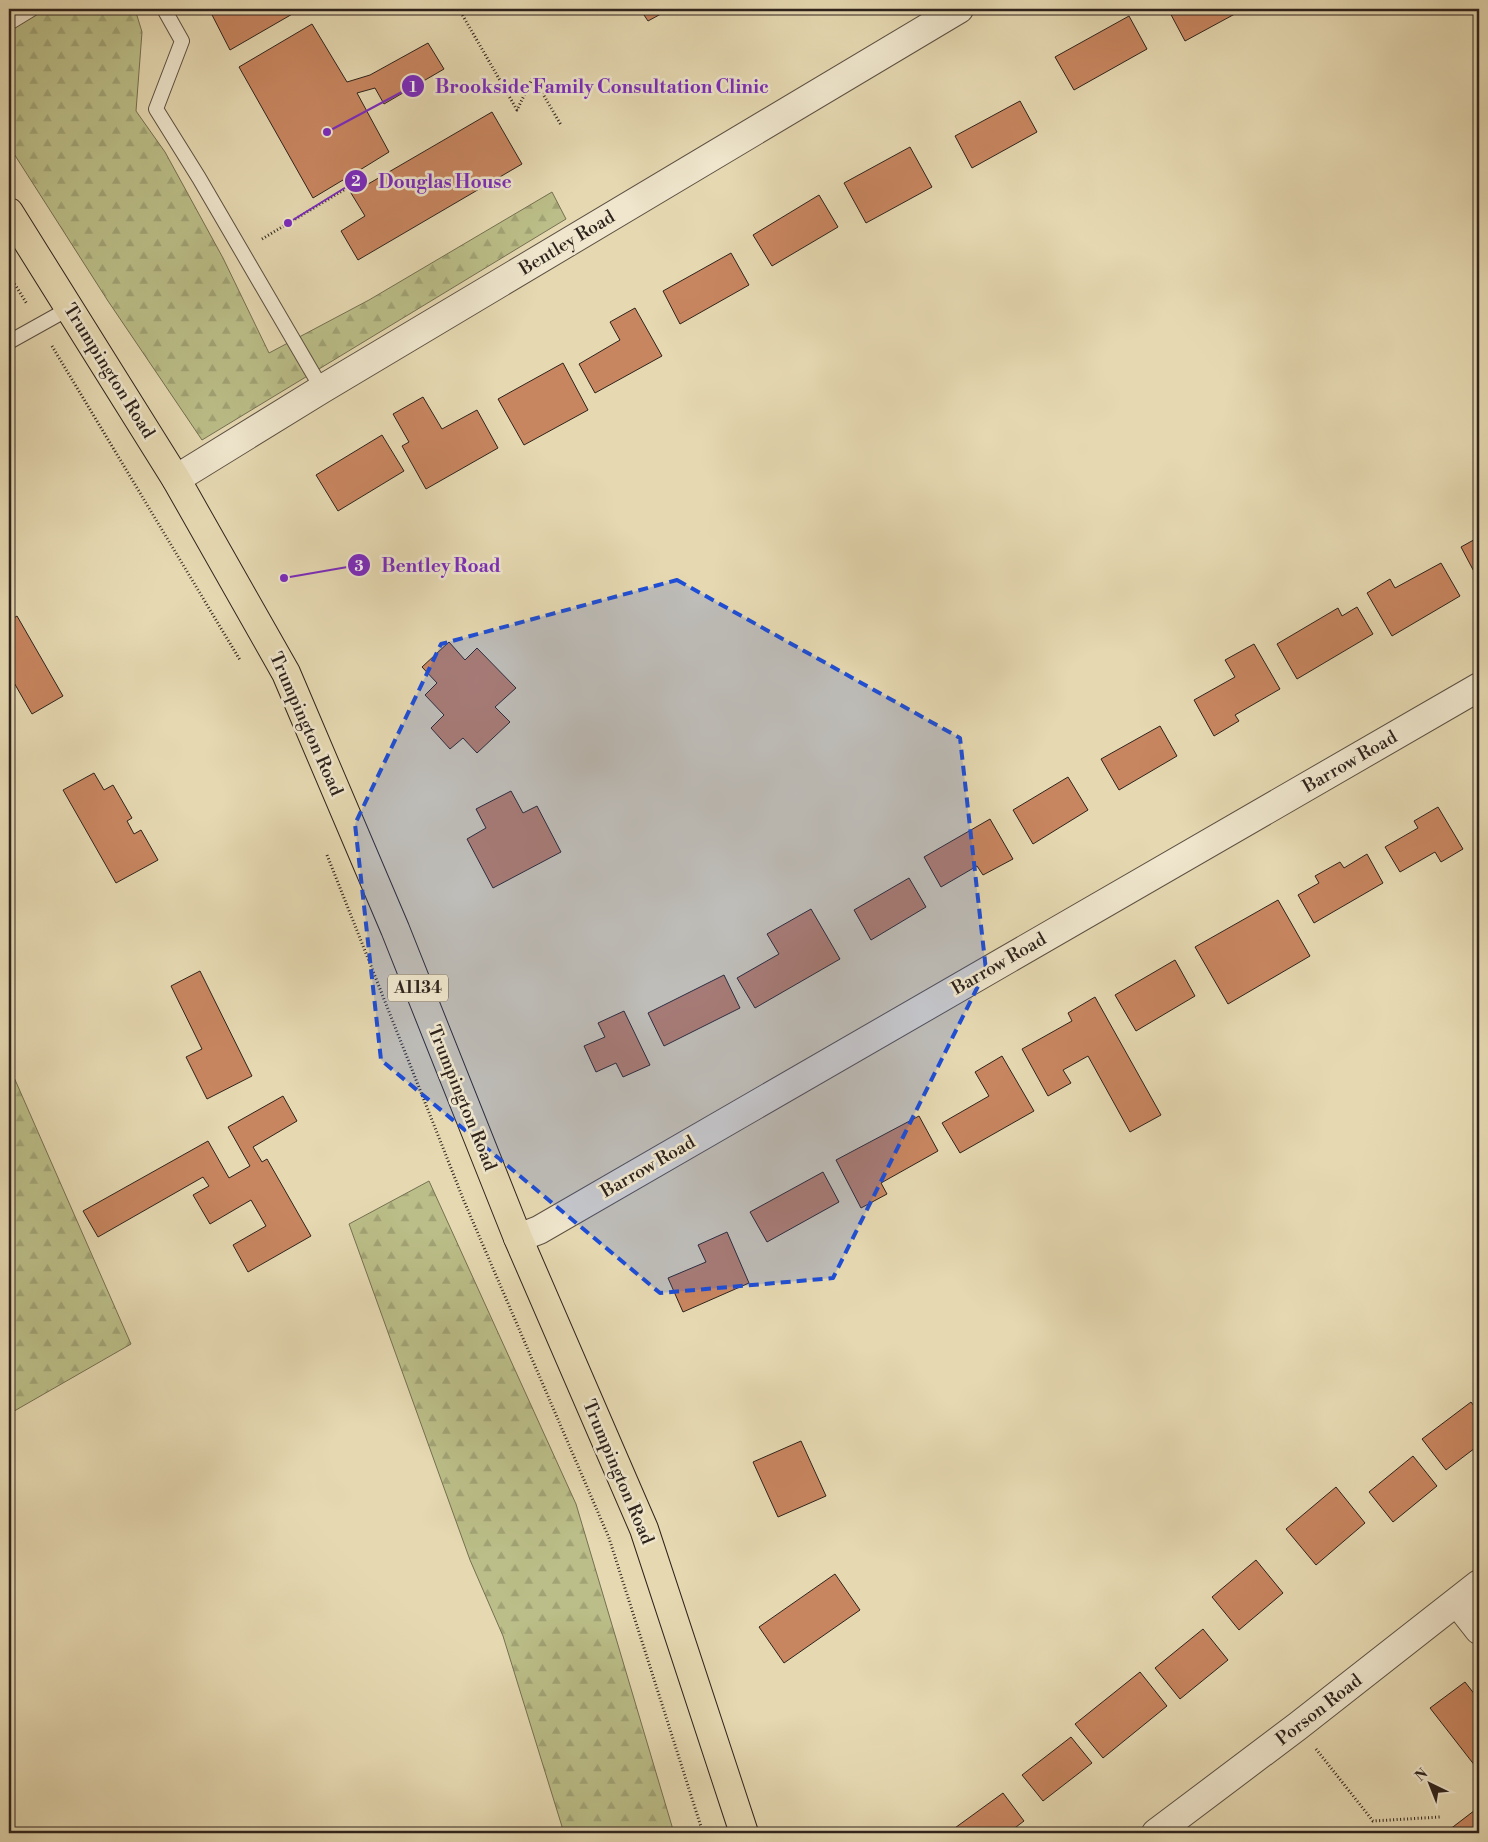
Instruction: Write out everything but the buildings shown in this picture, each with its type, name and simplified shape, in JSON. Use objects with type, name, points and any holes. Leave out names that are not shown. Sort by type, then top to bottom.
[{"type":"main road","name":"Trumpington Road","points":[[9,212],[176,480],[286,673],[395,929],[518,1238],[644,1529],[744,1833]]},
{"type":"street","name":"Bentley Road","points":[[176,480],[322,389],[959,9]]},
{"type":"street","name":"Barrow Road","points":[[518,1238],[539,1230],[1479,687]]},
{"type":"street","name":"Porson Road","points":[[1156,1833],[1298,1726],[1479,1584]]},
{"type":"street","points":[[1457,1602],[1479,1630]]},
{"type":"lane","points":[[9,23],[32,9]]},
{"type":"lane","points":[[164,9],[182,41],[156,108],[322,389]]},
{"type":"lane","points":[[9,342],[70,308]]},
{"type":"path","points":[[459,9],[517,110],[533,77],[561,125]]},
{"type":"path","points":[[242,251],[347,188]]},
{"type":"path","points":[[9,275],[241,660]]},
{"type":"path","points":[[326,851],[464,1202],[609,1538],[703,1833]]},
{"type":"path","points":[[1298,1726],[1373,1822],[1440,1817]]},
{"type":"highlighted area","points":[[677,580],[960,738],[986,970],[833,1278],[660,1293],[381,1060],[355,824],[441,644]]},
{"type":"green space","points":[[9,9],[135,9],[142,32],[136,111],[165,152],[223,258],[269,353],[369,300],[552,192],[566,219],[202,440],[108,301],[9,146]]},
{"type":"green space","points":[[9,1066],[131,1344],[9,1414],[9,1287],[14,1280],[9,1260]]},
{"type":"green space","points":[[429,1181],[576,1504],[674,1833],[564,1833],[503,1636],[470,1560],[349,1224]]},
{"type":"place","name":"Brookside Family Consultation Clinic","points":[[327,132]]},
{"type":"place","name":"Douglas House","points":[[288,223]]},
{"type":"place","name":"Bentley Road","points":[[284,578]]}]
